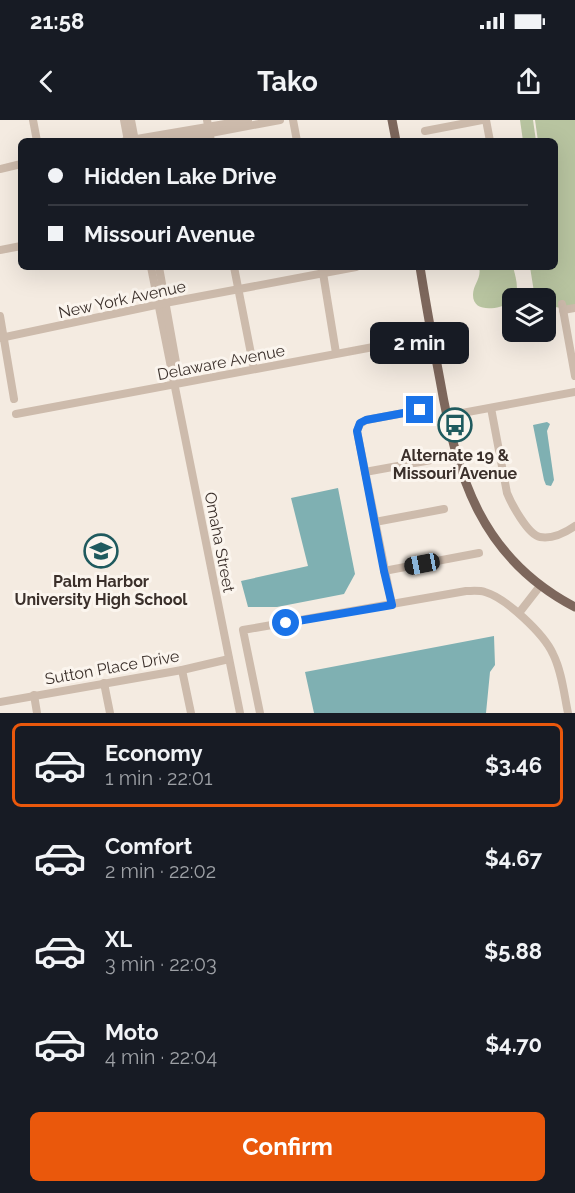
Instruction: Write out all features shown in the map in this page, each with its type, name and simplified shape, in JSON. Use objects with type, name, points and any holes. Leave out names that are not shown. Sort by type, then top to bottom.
[{"type":"main road","points":[[392,120],[395,138]]},
{"type":"main road","points":[[421,270],[446,416],[456,458],[472,502],[502,547],[540,586],[575,607]]},
{"type":"street","points":[[33,120],[36,138]]},
{"type":"street","points":[[124,120],[129,138]]},
{"type":"street","points":[[130,138],[131,120]]},
{"type":"street","points":[[181,138],[248,120]]},
{"type":"street","points":[[154,138],[280,120]]},
{"type":"street","points":[[293,120],[296,138]]},
{"type":"street","points":[[425,131],[451,123],[484,120],[489,138]]},
{"type":"street","points":[[0,169],[18,165]]},
{"type":"street","points":[[0,250],[18,247]]},
{"type":"street","name":"Omaha Street","points":[[152,270],[177,368],[175,381],[240,713]]},
{"type":"street","name":"Omaha Street","points":[[159,270],[162,304]]},
{"type":"street","points":[[235,270],[254,369]]},
{"type":"street","points":[[322,270],[336,353]]},
{"type":"street","name":"New York Avenue","points":[[2,338],[322,270]]},
{"type":"street","points":[[575,308],[562,307],[575,376]]},
{"type":"street","points":[[0,316],[14,399]]},
{"type":"street","name":"Delaware Avenue","points":[[16,414],[175,381],[254,369],[432,336]]},
{"type":"street","points":[[446,416],[575,392]]},
{"type":"street","points":[[491,408],[507,493],[512,506],[534,534],[541,537],[564,534],[575,526]]},
{"type":"street","points":[[392,605],[357,431],[362,422],[420,410]]},
{"type":"street","points":[[365,472],[431,460]]},
{"type":"street","points":[[375,522],[444,509]]},
{"type":"street","points":[[384,571],[480,553]]},
{"type":"street","points":[[519,614],[540,586]]},
{"type":"street","points":[[260,713],[243,630],[466,591],[485,592],[519,614],[541,635],[553,653],[558,667],[568,713]]},
{"type":"street","name":"Sutton Place Drive","points":[[0,702],[182,670],[229,659]]},
{"type":"street","points":[[182,670],[191,713]]},
{"type":"street","points":[[104,683],[110,713]]},
{"type":"street","points":[[34,695],[38,713]]},
{"type":"green space","points":[[520,120],[533,120],[536,138],[523,138]]},
{"type":"green space","points":[[535,120],[575,120],[575,306],[563,308],[556,307],[556,288],[533,288],[530,270],[558,270],[558,138],[538,138]]},
{"type":"green space","points":[[479,270],[514,270],[517,288],[502,288],[502,306],[483,308],[478,305],[474,301],[474,288]]},
{"type":"water","points":[[547,422],[550,424],[547,431],[554,480],[551,486],[546,485],[544,480],[533,425]]},
{"type":"water","points":[[338,488],[355,574],[344,594],[277,607],[248,607],[241,581],[308,566],[291,498]]},
{"type":"water","points":[[494,636],[495,665],[490,672],[486,713],[314,713],[305,672]]},
{"type":"place","name":"Alternate 19 & Missouri Avenue","points":[[455,425]]},
{"type":"place","name":"Palm Harbor University High School","points":[[101,551]]},
{"type":"route","points":[[286,623],[392,605],[357,431],[360,423],[366,420],[420,410]]}]
